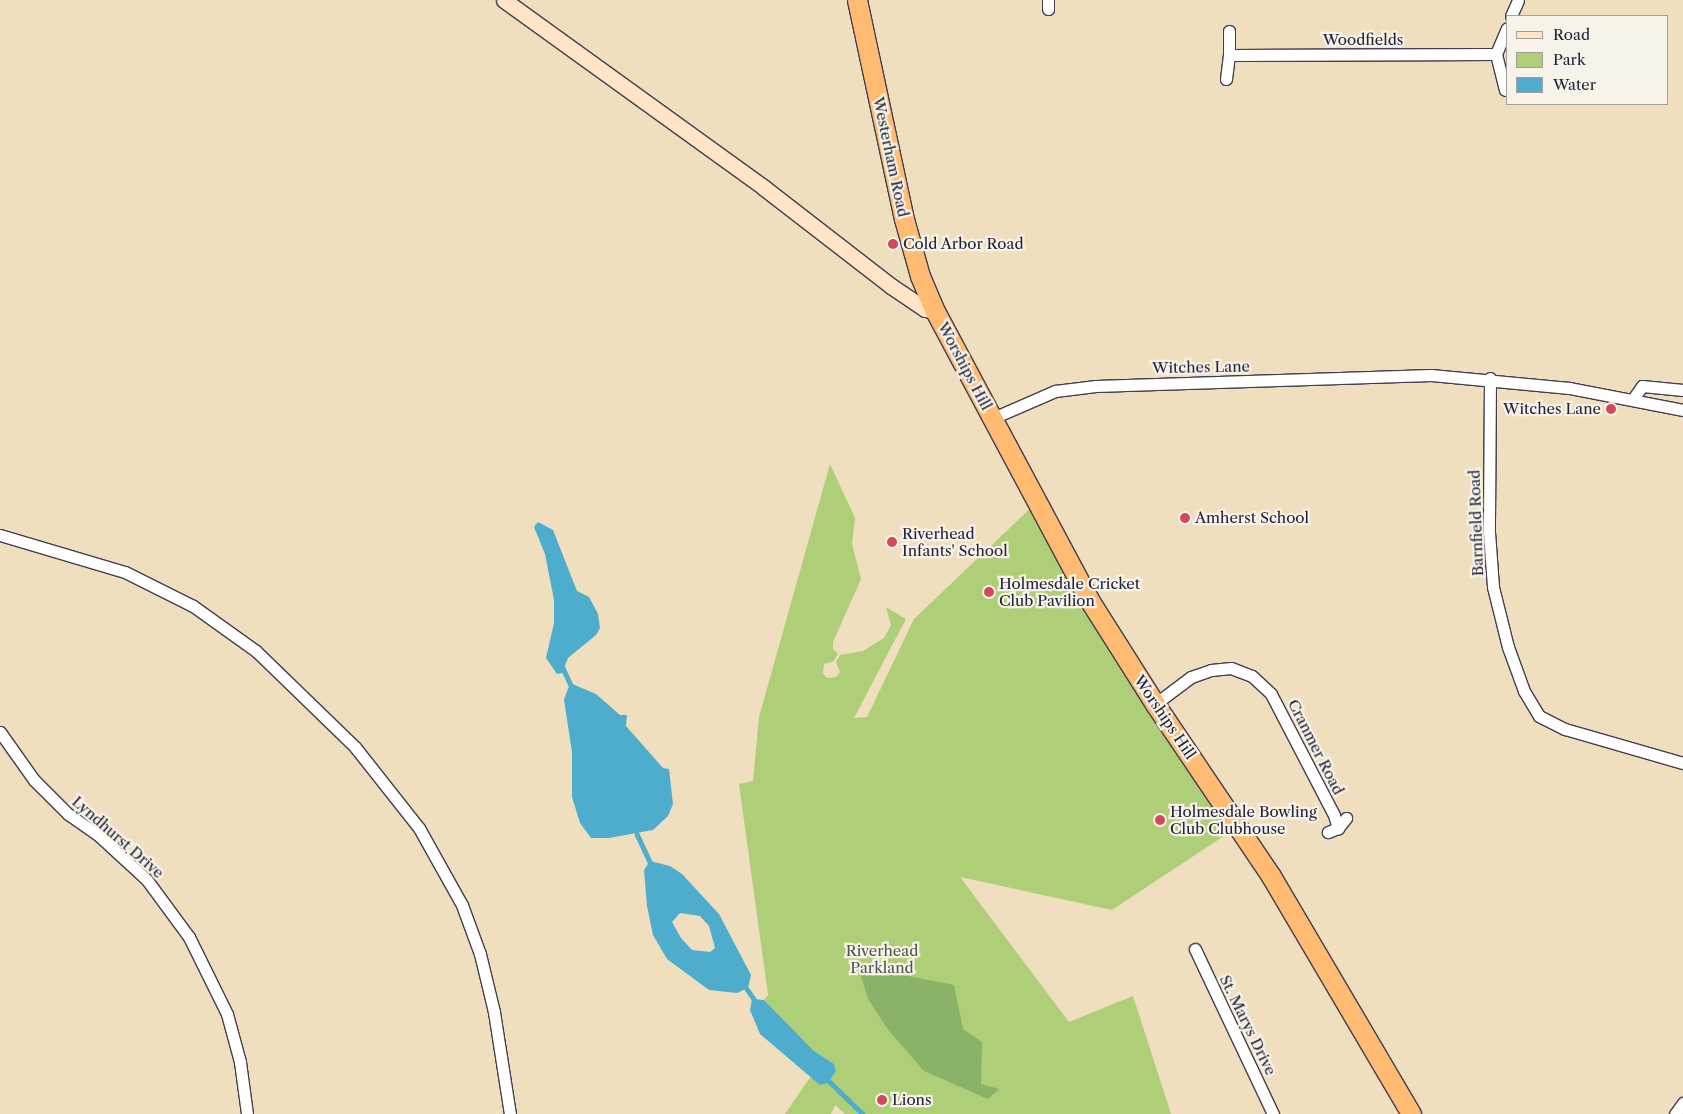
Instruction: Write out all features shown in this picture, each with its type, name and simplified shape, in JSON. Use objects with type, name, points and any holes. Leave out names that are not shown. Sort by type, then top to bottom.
[{"type":"highway","name":"Westerham Road","points":[[857,0],[904,219],[920,276],[935,311]]},
{"type":"highway","name":"Worships Hill","points":[[935,311],[1088,598],[1155,704],[1271,876],[1411,1114]]},
{"type":"main road","points":[[504,0],[763,187],[891,286],[925,309],[935,311]]},
{"type":"street","points":[[1511,15],[1518,0]]},
{"type":"street","points":[[1505,90],[1496,54],[1506,30]]},
{"type":"street","points":[[1226,79],[1229,31]]},
{"type":"street","name":"Woodfields","points":[[1229,55],[1496,54]]},
{"type":"street","name":"Witches Lane","points":[[993,418],[1055,391],[1096,386],[1431,375],[1490,378],[1633,400],[1683,410]]},
{"type":"street","name":"Barnfield Road","points":[[1490,378],[1488,532],[1493,587],[1508,647],[1524,691],[1540,716],[1565,729],[1683,764]]},
{"type":"street","points":[[1633,400],[1642,386],[1683,390]]},
{"type":"street","points":[[0,535],[118,570],[193,606],[256,651],[354,747],[419,828],[462,905],[480,954],[494,1012],[510,1114]]},
{"type":"street","name":"Cranmer Road","points":[[1155,704],[1191,677],[1211,670],[1230,668],[1252,676],[1271,694],[1290,726],[1333,830],[1346,818]]},
{"type":"street","name":"Lyndhurst Drive","points":[[0,732],[34,780],[68,814],[148,880],[190,938],[228,1014],[240,1062],[247,1114]]},
{"type":"street","name":"St. Marys Drive","points":[[1195,949],[1274,1114]]},
{"type":"street","points":[[1675,1114],[1683,1103]]},
{"type":"green space","name":"Riverhead Parkland","points":[[830,464],[855,518],[852,544],[861,579],[833,642],[833,649],[838,654],[834,661],[824,664],[823,673],[827,678],[836,677],[840,672],[836,662],[840,655],[863,651],[884,638],[891,625],[886,607],[906,619],[854,718],[867,717],[914,619],[1039,500],[1092,604],[1239,826],[1112,910],[960,877],[1069,1022],[1133,996],[1171,1114],[845,1114],[835,1105],[831,1114],[785,1114],[811,1076],[820,1085],[828,1083],[836,1071],[834,1064],[814,1051],[764,1000],[768,995],[739,784],[753,781],[759,717]]},
{"type":"green space","points":[[858,966],[954,985],[963,1029],[982,1042],[981,1084],[999,1089],[988,1099],[924,1071],[889,1031],[868,999]]},
{"type":"water","points":[[538,522],[553,530],[577,591],[589,597],[598,614],[600,628],[596,635],[568,658],[562,673],[557,674],[546,658],[554,623],[554,600],[545,554],[534,527]]},
{"type":"water","points":[[570,683],[596,694],[620,715],[627,715],[626,726],[663,768],[669,769],[673,804],[668,816],[653,830],[609,838],[591,838],[580,823],[572,797],[572,752],[564,700]]},
{"type":"water","points":[[650,861],[670,866],[682,874],[719,914],[751,975],[748,988],[737,993],[709,990],[667,959],[653,935],[647,906],[644,870]],"holes":[[[680,913],[700,916],[709,926],[715,948],[710,952],[692,950],[681,938],[672,922]]]},
{"type":"water","points":[[752,999],[764,1000],[814,1051],[834,1064],[836,1071],[828,1083],[820,1085],[760,1034],[750,1010]]},
{"type":"waterway","points":[[563,668],[570,683]]},
{"type":"waterway","points":[[637,834],[650,862]]},
{"type":"waterway","points":[[747,989],[754,999]]},
{"type":"waterway","points":[[829,1081],[863,1114]]},
{"type":"place","name":"Cold Arbor Road","points":[[893,244]]},
{"type":"place","name":"Witches Lane","points":[[1611,409]]},
{"type":"place","name":"Amherst School","points":[[1185,518]]},
{"type":"place","name":"Riverhead Infants' School","points":[[892,542]]},
{"type":"place","name":"Holmesdale Cricket Club Pavilion","points":[[989,592]]},
{"type":"place","name":"Holmesdale Bowling Club Clubhouse","points":[[1160,820]]},
{"type":"place","name":"Lions","points":[[882,1100]]}]
